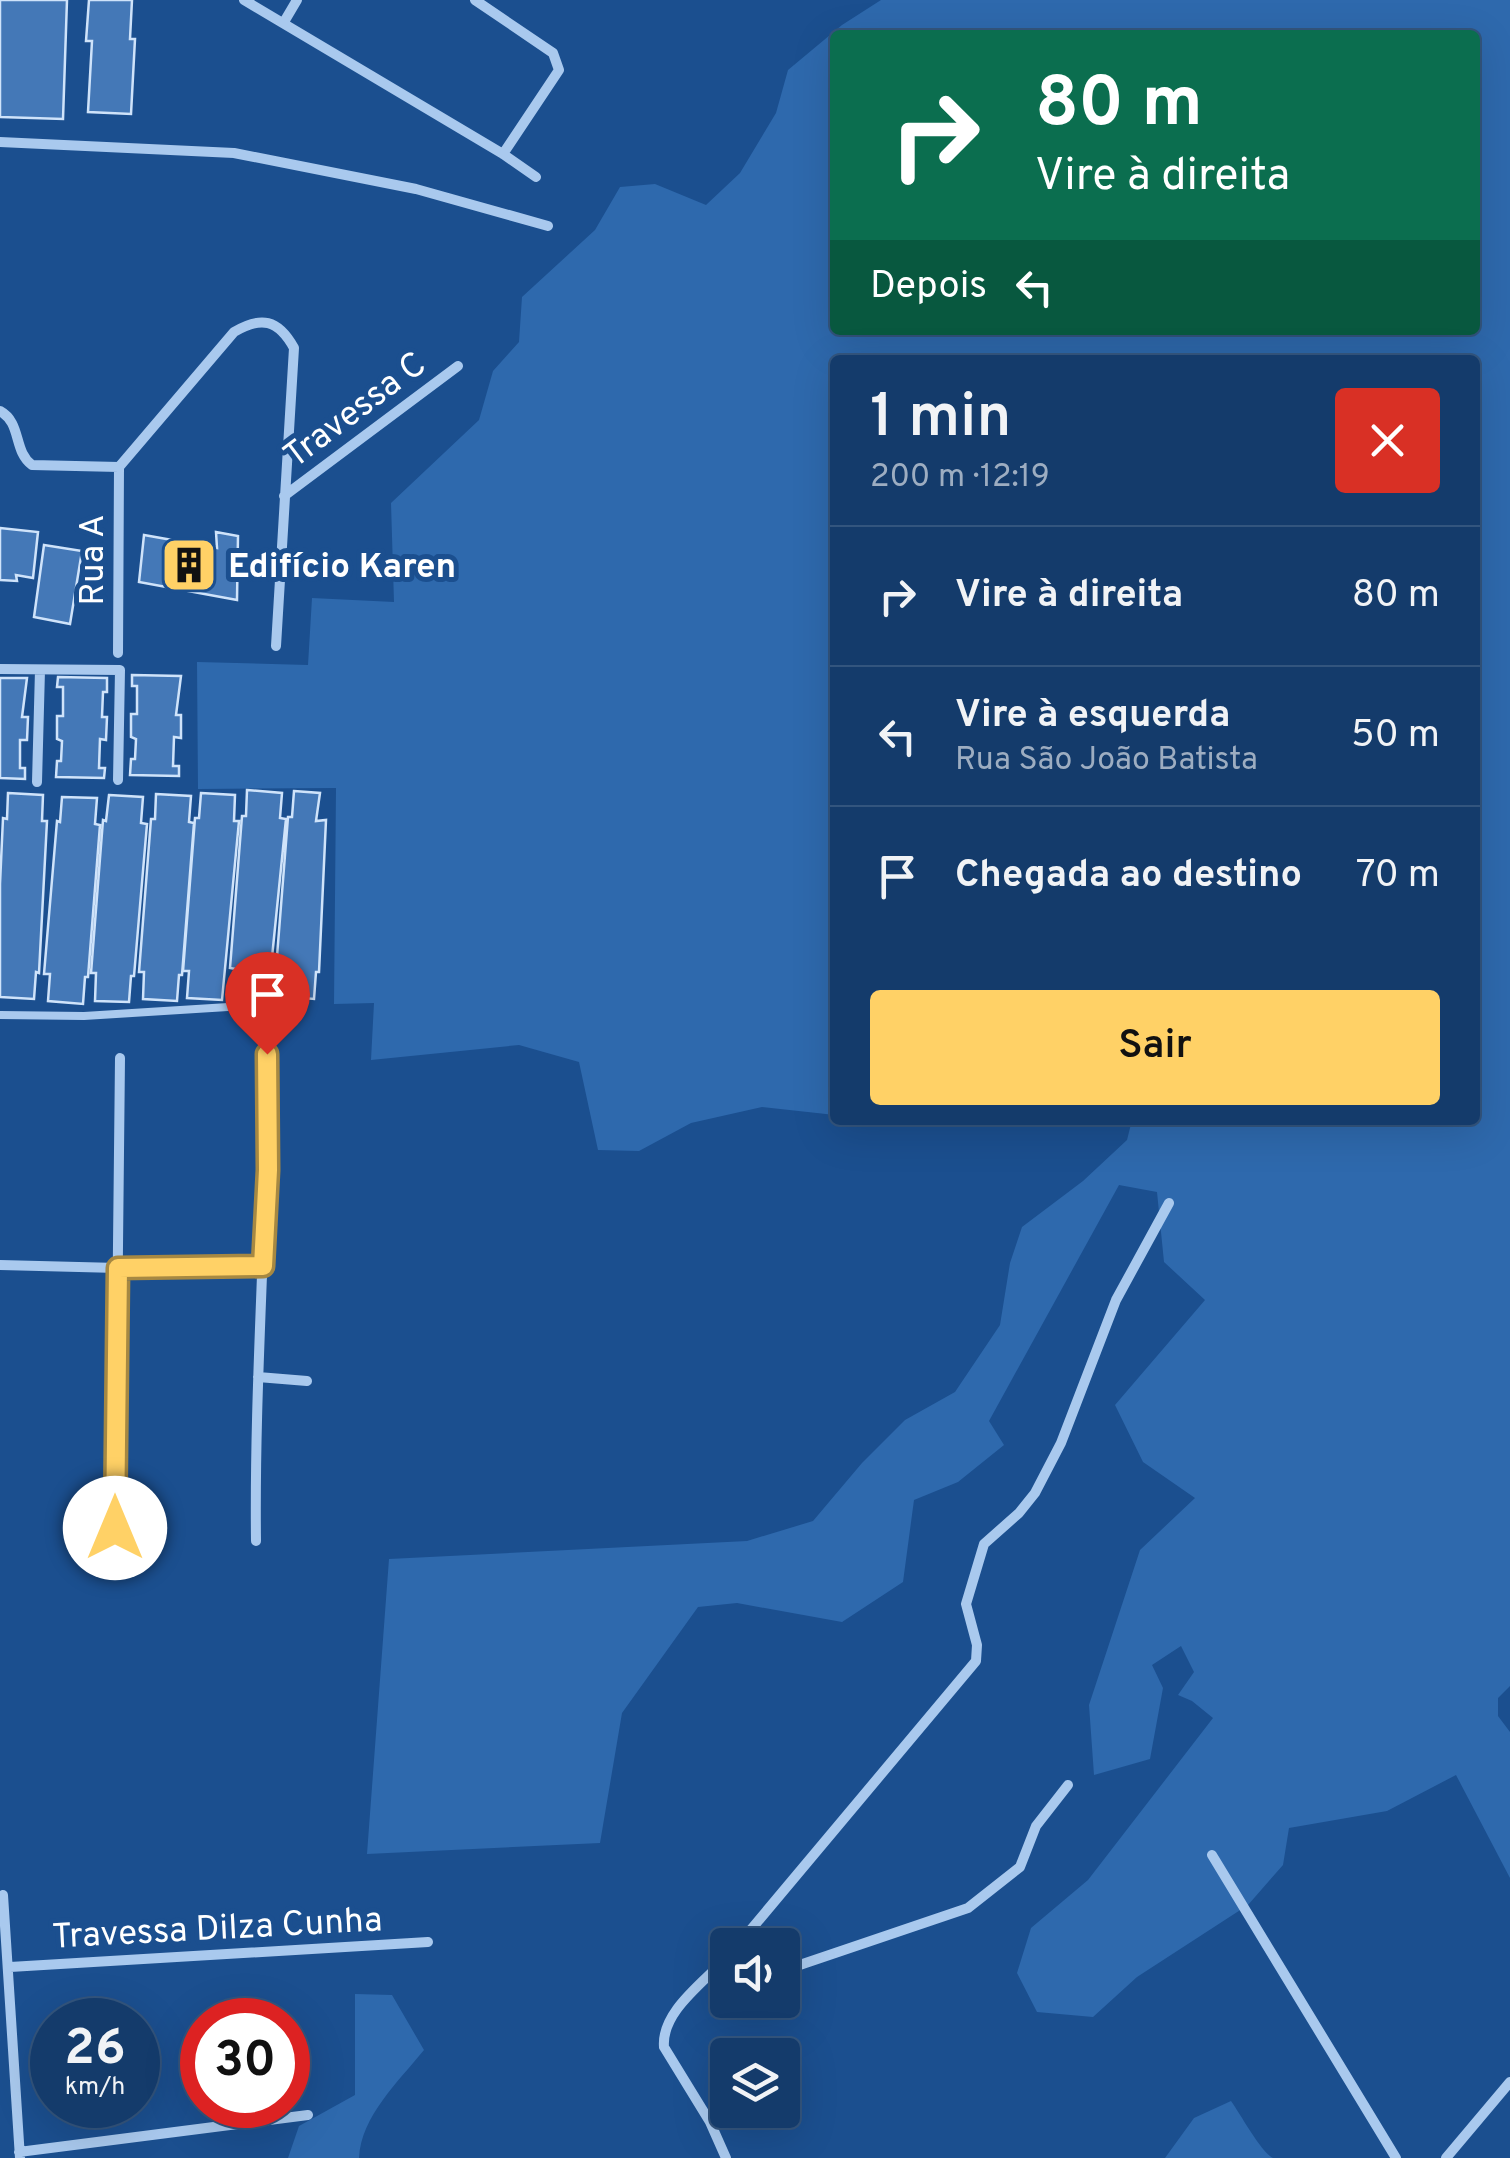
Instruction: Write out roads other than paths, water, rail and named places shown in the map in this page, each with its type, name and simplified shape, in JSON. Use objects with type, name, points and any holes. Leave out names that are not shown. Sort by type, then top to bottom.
[{"type":"street","points":[[244,0],[536,177]]},
{"type":"street","points":[[284,22],[297,0]]},
{"type":"street","points":[[475,0],[553,54],[559,64],[559,70],[503,154]]},
{"type":"street","points":[[0,142],[234,152],[416,189],[548,226]]},
{"type":"street","points":[[0,412],[13,422],[23,458],[32,465],[119,467],[234,332],[252,322],[270,322],[286,334],[294,348],[276,646]]},
{"type":"street","name":"Travessa C","points":[[284,496],[458,366]]},
{"type":"street","name":"Rua A","points":[[118,654],[119,467]]},
{"type":"street","points":[[0,669],[120,670],[118,780]]},
{"type":"street","points":[[37,782],[40,670]]},
{"type":"street","points":[[256,1541],[258,1378],[268,1170],[267,1054]]},
{"type":"street","points":[[115,1528],[120,1058]]},
{"type":"street","points":[[753,1928],[976,1661],[978,1645],[966,1604],[984,1544],[1035,1493],[1061,1443],[1116,1300],[1169,1203]]},
{"type":"street","points":[[0,1265],[263,1266]]},
{"type":"street","points":[[258,1378],[307,1381]]},
{"type":"street","points":[[800,1965],[968,1908],[1020,1867],[1036,1826],[1068,1785]]},
{"type":"street","points":[[1212,1855],[1396,2158]]},
{"type":"street","points":[[4,1895],[20,2155],[214,2128]]},
{"type":"street","name":"Travessa Dilza Cunha","points":[[10,1967],[428,1942]]},
{"type":"street","points":[[709,1978],[666,2025],[664,2047],[710,2122],[726,2158]]},
{"type":"street","points":[[0,2035],[14,2034]]},
{"type":"street","points":[[1446,2158],[1510,2082]]},
{"type":"lane","points":[[0,1015],[84,1016],[278,1004]]},
{"type":"place","name":"Edifício Karen","points":[[189,565]]}]
